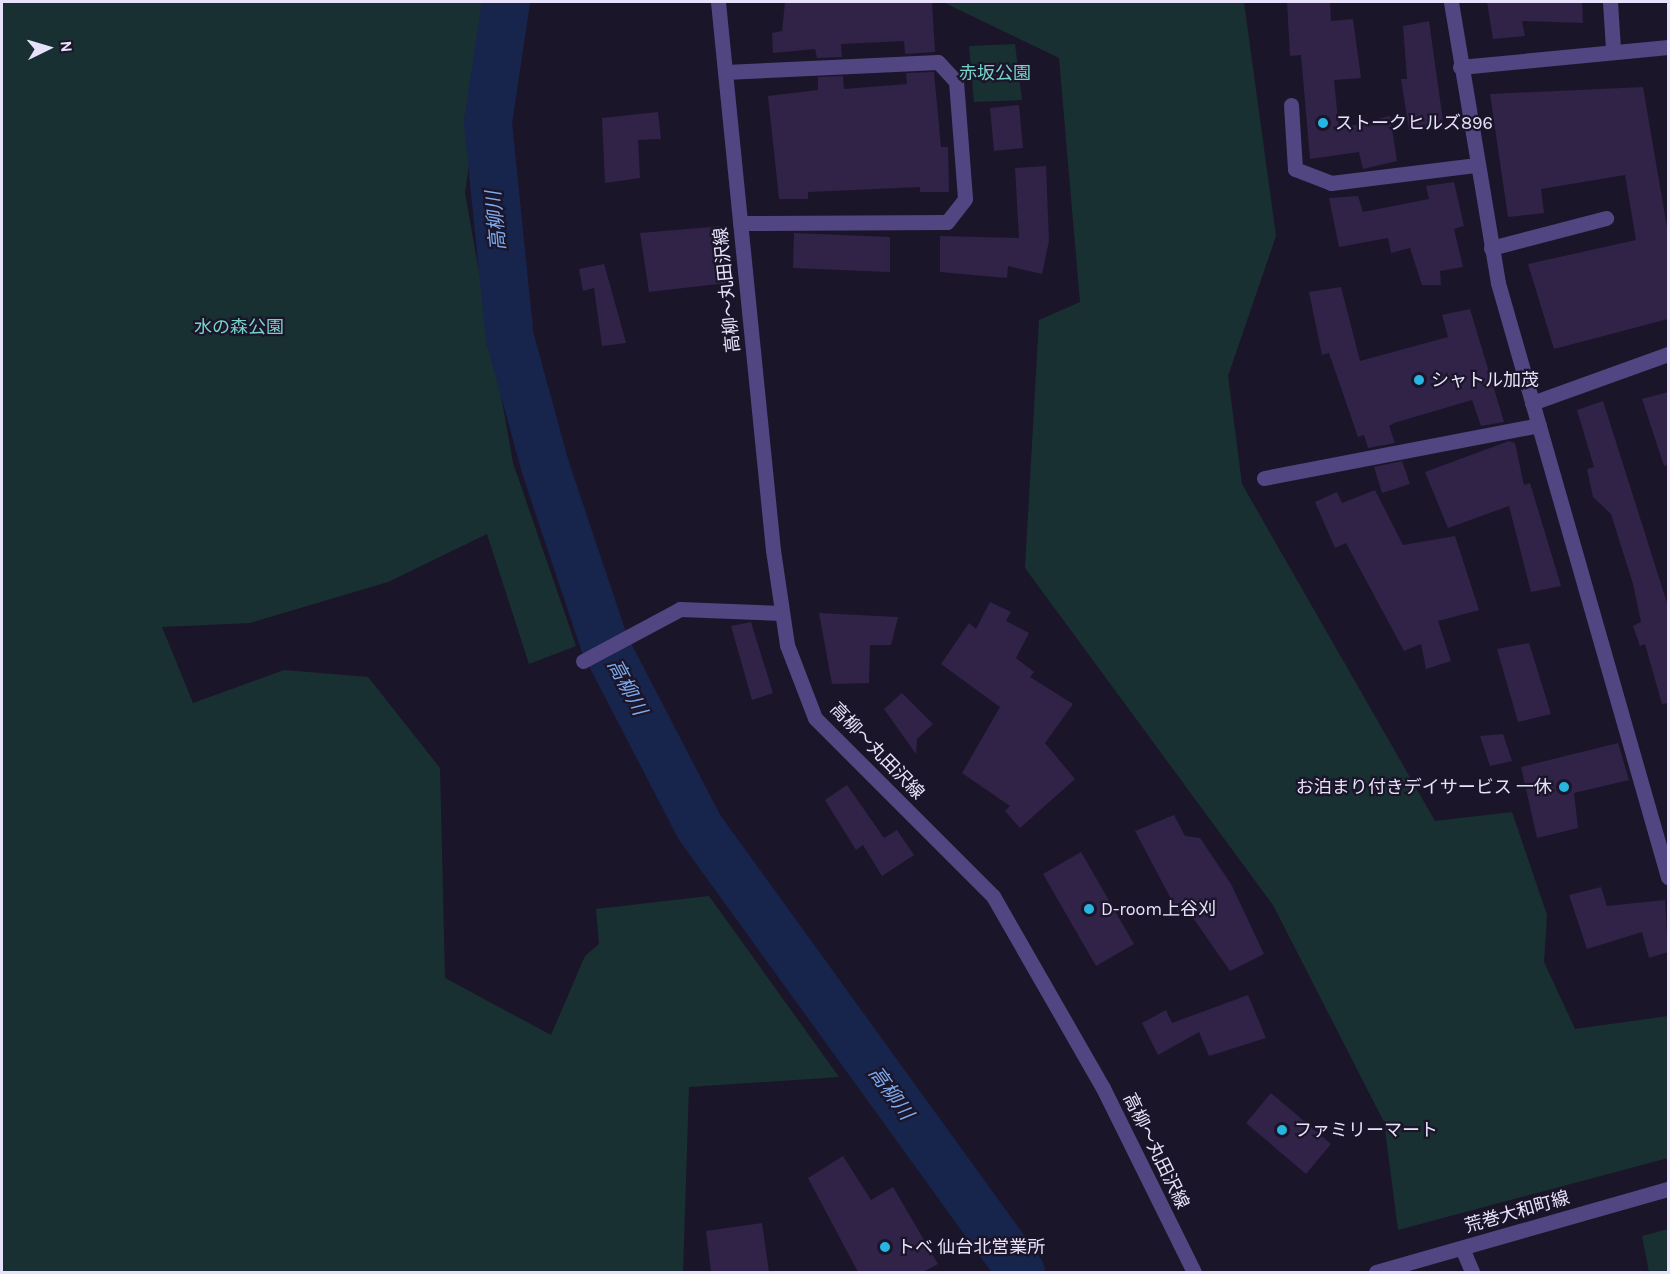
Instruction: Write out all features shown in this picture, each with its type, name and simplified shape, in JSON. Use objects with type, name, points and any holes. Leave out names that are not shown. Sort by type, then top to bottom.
[{"type":"street","name":"高柳～丸田沢線","points":[[718,2],[782,613],[788,645],[815,718],[993,896],[1103,1088],[1194,1272]]},
{"type":"street","points":[[1451,2],[1475,165],[1491,248],[1532,403],[1668,877]]},
{"type":"street","points":[[1610,2],[1613,49]]},
{"type":"street","points":[[1460,66],[1613,49],[1668,47]]},
{"type":"street","points":[[725,72],[938,62],[956,81],[965,199],[947,222],[740,223]]},
{"type":"street","points":[[1292,105],[1295,169],[1331,183],[1475,165]]},
{"type":"street","points":[[1491,248],[1606,218]]},
{"type":"street","points":[[1532,403],[1668,354]]},
{"type":"street","points":[[1264,478],[1539,425]]},
{"type":"street","points":[[583,661],[680,609],[782,613]]},
{"type":"street","name":"荒巻大和町線","points":[[1376,1272],[1668,1190]]},
{"type":"street","points":[[1462,1248],[1472,1272]]},
{"type":"green space","name":"水の森公園","points":[[2,2],[492,2],[465,193],[513,463],[576,646],[529,664],[487,534],[388,582],[250,623],[162,627],[193,703],[284,670],[368,677],[440,768],[445,978],[551,1035],[585,956],[599,944],[596,909],[709,896],[839,1077],[689,1087],[683,1272],[2,1272]]},
{"type":"green space","points":[[943,2],[1244,2],[1276,236],[1228,376],[1242,484],[1435,821],[1512,812],[1547,915],[1544,962],[1575,1029],[1668,1016],[1668,1158],[1398,1230],[1384,1122],[1273,905],[1025,568],[1039,320],[1080,302],[1059,58]]},
{"type":"green space","name":"赤坂公園","points":[[1015,44],[1022,100],[974,102],[969,46]]},
{"type":"green space","points":[[1668,1229],[1668,1272],[1649,1272],[1642,1236]]},
{"type":"building","points":[[785,2],[932,2],[935,52],[905,54],[904,41],[841,44],[842,57],[817,58],[815,49],[773,53],[772,33],[782,31]]},
{"type":"building","points":[[1287,2],[1330,2],[1331,21],[1353,19],[1361,78],[1334,80],[1339,129],[1390,116],[1397,161],[1363,169],[1359,152],[1310,159],[1301,55],[1290,56]]},
{"type":"building","points":[[1487,2],[1582,2],[1583,23],[1522,21],[1525,36],[1493,39]]},
{"type":"building","points":[[1429,21],[1444,128],[1409,130],[1401,79],[1407,79],[1403,26]]},
{"type":"building","points":[[934,72],[941,147],[948,147],[949,192],[920,192],[920,187],[808,192],[808,199],[779,199],[768,96],[818,90],[818,77],[843,76],[844,89],[907,84],[906,73]]},
{"type":"building","points":[[1643,87],[1668,233],[1668,319],[1554,349],[1528,264],[1636,240],[1625,175],[1541,189],[1544,213],[1508,217],[1490,94]]},
{"type":"building","points":[[1019,105],[1023,148],[994,151],[990,108]]},
{"type":"building","points":[[658,112],[661,139],[638,140],[640,178],[605,183],[602,118]]},
{"type":"building","points":[[1046,166],[1049,241],[1042,274],[1008,266],[1007,278],[940,272],[940,236],[1019,238],[1015,168]]},
{"type":"building","points":[[1454,182],[1464,226],[1454,229],[1463,267],[1440,271],[1441,285],[1422,285],[1410,248],[1391,253],[1388,238],[1339,247],[1329,198],[1358,196],[1363,212],[1429,199],[1426,186]]},
{"type":"building","points":[[722,226],[727,283],[649,292],[640,233]]},
{"type":"building","points":[[794,233],[890,237],[890,272],[793,268]]},
{"type":"building","points":[[604,264],[626,343],[602,346],[594,288],[583,291],[579,269]]},
{"type":"building","points":[[1341,287],[1360,361],[1448,337],[1442,315],[1470,309],[1504,422],[1481,426],[1472,400],[1394,423],[1389,426],[1395,443],[1368,448],[1364,435],[1358,437],[1329,353],[1322,355],[1309,292]]},
{"type":"building","points":[[1668,392],[1668,465],[1664,466],[1642,399]]},
{"type":"building","points":[[1603,401],[1668,606],[1668,703],[1662,704],[1645,644],[1640,646],[1633,626],[1641,622],[1633,584],[1611,514],[1593,497],[1587,469],[1594,467],[1577,410]]},
{"type":"building","points":[[1509,441],[1515,443],[1524,485],[1530,483],[1561,586],[1531,592],[1509,506],[1448,528],[1425,472]]},
{"type":"building","points":[[1402,461],[1410,484],[1382,493],[1374,467]]},
{"type":"building","points":[[1375,490],[1403,545],[1455,536],[1479,610],[1438,621],[1451,661],[1426,669],[1421,644],[1404,651],[1346,543],[1335,548],[1315,502],[1337,492],[1342,503]]},
{"type":"building","points":[[990,602],[1011,612],[1006,621],[1029,633],[1016,658],[1034,672],[1030,677],[1073,704],[1045,743],[1075,779],[1020,828],[1005,811],[1010,806],[962,773],[1000,707],[941,664],[969,623],[976,629]]},
{"type":"building","points":[[819,613],[898,617],[891,645],[870,645],[869,683],[832,684]]},
{"type":"building","points":[[751,622],[773,693],[752,700],[731,626]]},
{"type":"building","points":[[1529,643],[1551,714],[1518,722],[1497,649]]},
{"type":"building","points":[[902,693],[933,724],[917,739],[916,754],[884,709]]},
{"type":"building","points":[[1503,734],[1512,761],[1490,766],[1480,736]]},
{"type":"building","name":"お泊まり付きデイサービス 一休","points":[[1618,743],[1629,780],[1574,793],[1578,828],[1537,838],[1521,767]]},
{"type":"building","points":[[847,785],[884,838],[897,830],[914,855],[882,876],[863,845],[856,850],[825,800]]},
{"type":"building","points":[[1174,815],[1185,836],[1200,838],[1231,884],[1264,954],[1230,971],[1191,915],[1178,912],[1135,831]]},
{"type":"building","name":"D-room上谷刈","points":[[1081,852],[1134,944],[1096,966],[1043,874]]},
{"type":"building","points":[[1601,887],[1607,906],[1665,900],[1668,952],[1649,958],[1642,932],[1587,949],[1569,895]]},
{"type":"building","points":[[1248,995],[1266,1038],[1209,1056],[1199,1032],[1158,1055],[1142,1023],[1166,1010],[1172,1023]]},
{"type":"building","points":[[1271,1093],[1331,1144],[1306,1174],[1246,1123]]},
{"type":"building","points":[[843,1156],[871,1200],[893,1187],[938,1264],[923,1272],[858,1272],[808,1178]]},
{"type":"building","points":[[762,1223],[769,1272],[711,1272],[706,1231]]},
{"type":"waterway","name":"高柳川","points":[[506,2],[488,123],[510,338],[545,466],[605,645],[700,828],[1021,1272]]},
{"type":"place","name":"ストークヒルズ896","points":[[1323,123]]},
{"type":"place","name":"シャトル加茂","points":[[1419,380]]},
{"type":"place","name":"お泊まり付きデイサービス 一休","points":[[1564,787]]},
{"type":"place","name":"D-room上谷刈","points":[[1089,909]]},
{"type":"place","name":"ファミリーマート","points":[[1282,1130]]},
{"type":"place","name":"トベ 仙台北営業所","points":[[885,1247]]}]
